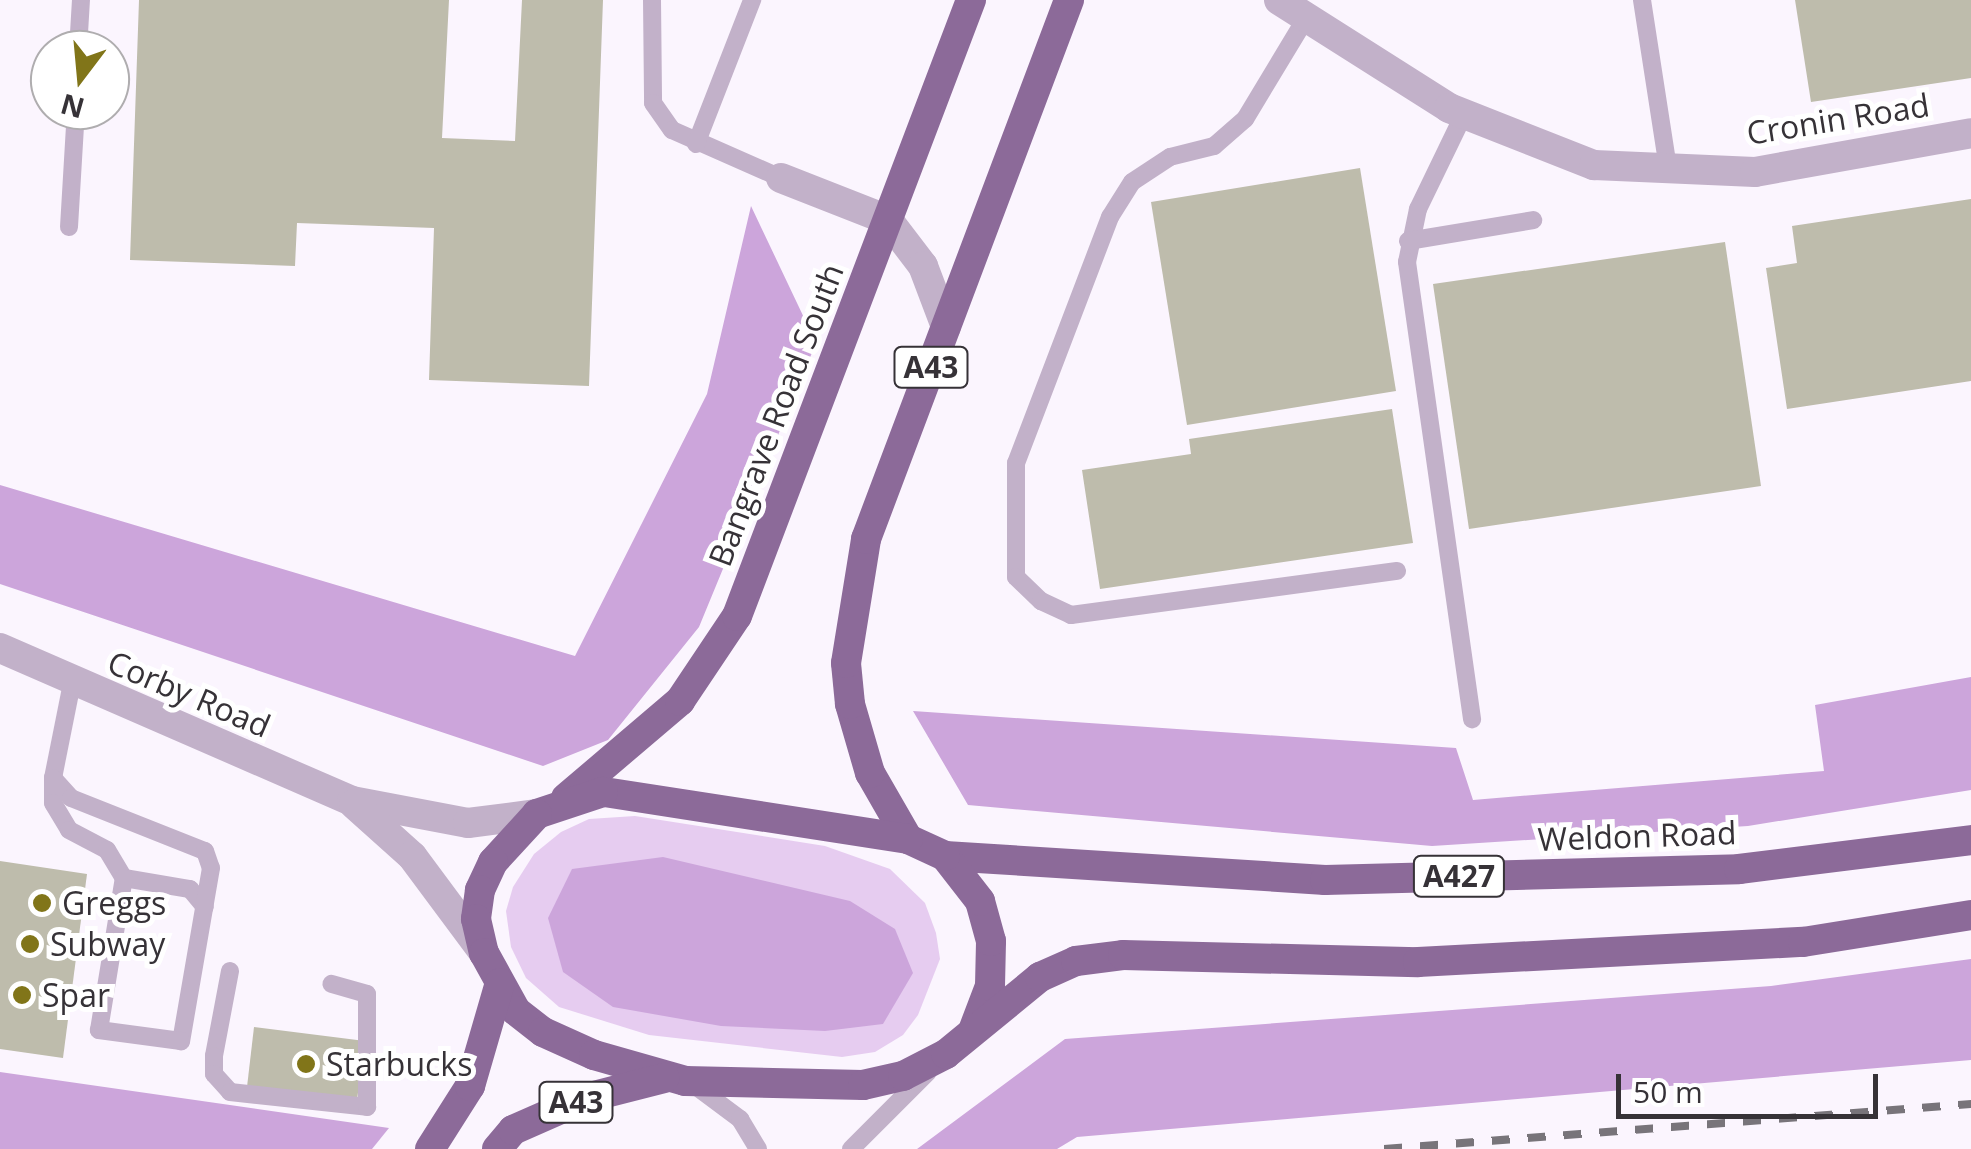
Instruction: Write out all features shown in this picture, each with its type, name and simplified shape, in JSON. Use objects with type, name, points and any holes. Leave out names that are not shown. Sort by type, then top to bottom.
[{"type":"highway","name":"Bangrave Road South","points":[[550,807],[680,701],[737,616],[971,0]]},
{"type":"highway","name":"A43","points":[[908,840],[859,746],[846,664],[866,539],[1069,0]]},
{"type":"highway","name":"A43","points":[[497,1149],[514,1130],[586,1098],[676,1079],[863,1085],[903,1076],[946,1054],[974,1028],[990,986],[990,941],[980,901],[945,856],[908,840],[602,792],[550,807],[492,862],[480,890],[476,919],[484,953],[516,1010],[543,1032],[676,1079]]},
{"type":"highway","name":"Weldon Road","points":[[945,856],[1326,880],[1739,869],[1971,840]]},
{"type":"highway","points":[[974,1028],[1040,977],[1076,961],[1123,955],[1418,962],[1803,942],[1971,915]]},
{"type":"highway","points":[[430,1149],[470,1086],[500,983]]},
{"type":"street","name":"Cronin Road","points":[[1279,0],[1464,114],[1594,165],[1755,172],[1971,133]]},
{"type":"street","points":[[782,178],[888,220],[923,266],[946,327]]},
{"type":"street","name":"Corby Road","points":[[0,648],[72,683],[352,802],[468,822],[550,807]]},
{"type":"street","name":"Corby Road","points":[[352,802],[412,856],[484,953]]},
{"type":"lane","points":[[79,30],[81,0]]},
{"type":"lane","points":[[652,0],[653,103],[672,130],[696,144],[782,178]]},
{"type":"lane","points":[[696,144],[752,0]]},
{"type":"lane","points":[[1642,0],[1668,168]]},
{"type":"lane","points":[[1306,18],[1245,120],[1214,146],[1170,157],[1132,182],[1110,217],[1016,464],[1016,577],[1041,601],[1071,614],[1398,571]]},
{"type":"lane","points":[[1464,114],[1408,241],[1408,285],[1472,719]]},
{"type":"lane","points":[[69,227],[75,130]]},
{"type":"lane","points":[[1408,241],[1533,220]]},
{"type":"lane","points":[[53,778],[71,798],[205,851],[211,868],[181,1041],[100,1030],[124,878],[107,850],[69,830],[53,803],[53,778],[72,683]]},
{"type":"lane","points":[[124,878],[190,889],[205,907]]},
{"type":"lane","points":[[230,971],[214,1074],[230,1092],[367,1107],[367,994],[331,984]]},
{"type":"lane","points":[[851,1149],[946,1054]]},
{"type":"lane","points":[[676,1079],[717,1097],[758,1149]]},
{"type":"shaded area","points":[[751,206],[816,343],[699,627],[608,740],[543,766],[0,584],[0,485],[575,656],[707,394]]},
{"type":"shaded area","points":[[1971,677],[1971,790],[1748,826],[1432,846],[968,805],[913,711],[1456,748],[1473,800],[1824,771],[1815,705]]},
{"type":"shaded area","points":[[635,816],[825,846],[890,869],[925,903],[940,959],[918,1015],[903,1035],[875,1052],[842,1057],[649,1035],[559,1007],[526,978],[511,947],[506,911],[513,887],[534,854],[561,832],[589,819]]},
{"type":"shaded area","points":[[663,857],[850,901],[895,929],[913,973],[883,1024],[825,1031],[721,1026],[613,1007],[563,972],[548,918],[572,869]]},
{"type":"shaded area","points":[[1971,959],[1971,1060],[1077,1137],[1057,1149],[917,1149],[1065,1039],[1771,986]]},
{"type":"shaded area","points":[[0,1072],[389,1128],[372,1149],[0,1149]]},
{"type":"building","points":[[139,0],[449,0],[442,138],[515,141],[522,0],[603,0],[589,386],[429,380],[434,228],[297,223],[295,266],[130,260]]},
{"type":"building","points":[[1795,0],[1971,0],[1971,78],[1811,102]]},
{"type":"building","points":[[1360,168],[1396,391],[1187,425],[1151,202]]},
{"type":"building","points":[[1971,199],[1971,381],[1787,409],[1766,268],[1797,263],[1792,226]]},
{"type":"building","points":[[1725,242],[1761,486],[1469,529],[1433,284]]},
{"type":"building","points":[[1392,409],[1413,543],[1100,589],[1082,470],[1191,454],[1189,439]]},
{"type":"building","points":[[0,861],[87,874],[63,1058],[0,1049]]},
{"type":"building","name":"Starbucks","points":[[254,1027],[365,1041],[357,1100],[247,1087]]},
{"type":"railway","points":[[1384,1149],[1971,1104]]},
{"type":"place","name":"Greggs","points":[[42,903]]},
{"type":"place","name":"Subway","points":[[30,944]]},
{"type":"place","name":"Spar","points":[[22,995]]},
{"type":"place","name":"Starbucks","points":[[306,1064]]}]
